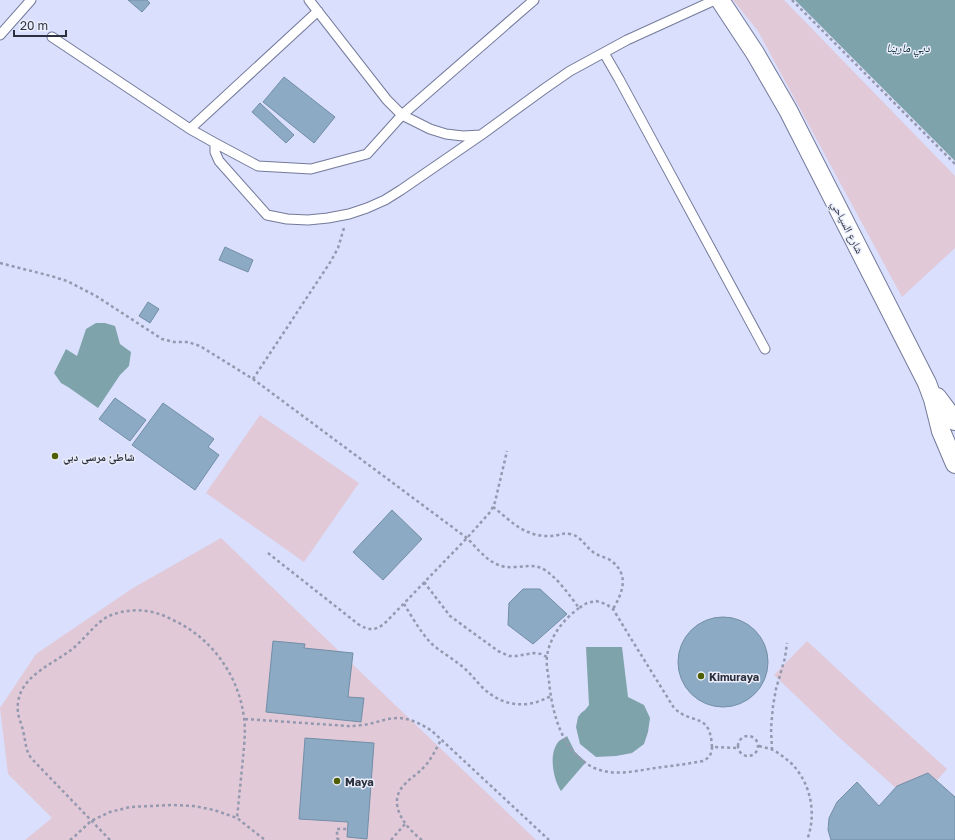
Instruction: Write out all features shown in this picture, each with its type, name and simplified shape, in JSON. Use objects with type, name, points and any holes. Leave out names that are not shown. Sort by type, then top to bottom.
[{"type":"street","name":"شارع السياحي","points":[[720,0],[755,53],[788,110],[927,383],[947,448],[955,464]]},
{"type":"street","points":[[927,383],[955,421]]},
{"type":"lane","points":[[0,35],[31,0]]},
{"type":"lane","points":[[309,0],[387,100],[402,115],[430,129],[446,134],[464,136],[481,135]]},
{"type":"lane","points":[[52,37],[190,129],[215,144],[258,166],[311,169],[367,154],[402,115],[534,0]]},
{"type":"lane","points":[[215,144],[215,152],[219,161],[267,215],[287,219],[308,220],[349,214],[385,200],[481,135],[570,71],[626,40],[715,0]]},
{"type":"lane","points":[[190,129],[318,11]]},
{"type":"lane","points":[[604,53],[766,349]]},
{"type":"path","points":[[792,0],[955,164]]},
{"type":"path","points":[[253,379],[331,261],[338,248],[349,214]]},
{"type":"path","points":[[0,263],[67,281],[96,296],[162,339],[174,342],[188,342],[200,346],[253,379],[467,538],[487,559],[509,568],[534,566],[543,569],[550,574],[579,608]]},
{"type":"path","points":[[268,553],[363,628],[376,629],[382,626],[404,604],[488,515],[493,507],[507,451]]},
{"type":"path","points":[[493,507],[527,532],[548,536],[565,533],[578,537],[594,553],[616,565],[623,580],[623,588],[613,609]]},
{"type":"path","points":[[424,582],[450,616],[498,651],[510,656],[522,656],[534,653],[547,657]]},
{"type":"path","points":[[596,601],[606,604],[613,609],[674,708],[682,714],[700,721],[706,725],[710,731],[712,752],[707,759],[703,761],[628,772],[613,772],[598,770],[585,763],[574,753],[566,741],[556,719],[550,696],[547,657],[553,638],[558,629],[564,621],[579,608],[587,603],[596,601]]},
{"type":"path","points":[[404,604],[431,642],[464,668],[489,693],[504,701],[523,705],[542,701],[550,696]]},
{"type":"path","points":[[110,840],[28,755],[18,713],[18,701],[22,690],[29,680],[38,672],[73,649],[96,625],[107,616],[121,612],[136,610],[150,611],[164,615],[176,621],[198,635],[213,648],[234,681],[241,700],[245,719],[237,818]]},
{"type":"path","points":[[772,750],[771,728],[773,706],[776,689],[785,658],[787,643]]},
{"type":"path","points":[[245,719],[348,726],[397,718],[421,724],[432,731],[549,840]]},
{"type":"path","points":[[750,735],[758,741],[759,746],[758,751],[749,757],[740,753],[738,744],[740,739],[744,736],[750,735]]},
{"type":"path","points":[[422,840],[405,824],[397,808],[397,800],[399,792],[404,785],[425,766],[441,740]]},
{"type":"path","points":[[759,746],[772,750],[786,758],[797,770],[806,784],[811,799],[812,816],[810,832],[806,840]]},
{"type":"path","points":[[712,747],[738,748]]},
{"type":"path","points":[[70,840],[91,821],[110,812],[130,807],[172,805],[194,806],[214,810],[237,818],[265,840]]},
{"type":"path","points":[[391,840],[405,824]]},
{"type":"path","points":[[339,840],[337,838],[337,829],[347,829]]},
{"type":"shaded area","points":[[733,0],[784,0],[955,176],[955,248],[902,297],[758,31]]},
{"type":"shaded area","points":[[260,415],[359,483],[304,562],[206,493]]},
{"type":"shaded area","points":[[221,538],[536,840],[25,840],[52,818],[8,774],[0,708],[36,654],[133,588]]},
{"type":"shaded area","points":[[807,641],[947,769],[915,805],[842,740],[774,675]]},
{"type":"water","name":"دبي مارينا","points":[[795,0],[955,0],[955,161]]},
{"type":"water","points":[[96,323],[105,323],[115,326],[120,344],[131,352],[129,366],[120,375],[98,408],[61,383],[54,373],[66,349],[77,356],[86,329]]},
{"type":"water","points":[[586,647],[622,647],[628,697],[644,705],[650,718],[644,744],[632,753],[616,756],[596,757],[580,744],[576,727],[578,717],[589,705]]},
{"type":"water","points":[[567,736],[575,752],[586,762],[561,791],[554,773],[553,759],[556,746],[559,741]]},
{"type":"building","points":[[128,0],[147,0],[150,3],[142,12]]},
{"type":"building","points":[[284,77],[335,117],[314,143],[263,102]]},
{"type":"building","points":[[260,103],[294,135],[286,143],[252,112]]},
{"type":"building","points":[[225,247],[253,260],[248,272],[219,260]]},
{"type":"building","points":[[148,302],[159,309],[150,323],[139,316]]},
{"type":"building","points":[[115,398],[146,420],[130,441],[99,419]]},
{"type":"building","points":[[163,403],[214,439],[208,447],[219,455],[195,490],[132,445]]},
{"type":"building","points":[[392,510],[422,539],[383,580],[353,552]]},
{"type":"building","points":[[523,589],[540,589],[567,614],[533,644],[508,625],[509,603]]},
{"type":"building","points":[[723,617],[732,618],[748,625],[760,637],[767,653],[767,671],[760,687],[748,699],[732,706],[723,707],[714,706],[698,699],[686,687],[679,671],[678,662],[679,653],[686,637],[698,625],[714,618]]},
{"type":"building","points":[[273,641],[305,644],[304,648],[353,653],[348,697],[364,698],[361,722],[266,712]]},
{"type":"building","name":"Maya","points":[[305,738],[374,743],[367,839],[347,837],[348,822],[299,819]]},
{"type":"building","points":[[928,773],[955,797],[955,840],[831,840],[828,830],[829,818],[837,802],[857,782],[879,806],[897,786]]},
{"type":"place","name":"شاطئ مرسى دبي","points":[[55,456]]},
{"type":"place","name":"Kimuraya","points":[[701,676]]},
{"type":"place","name":"Maya","points":[[337,781]]}]
